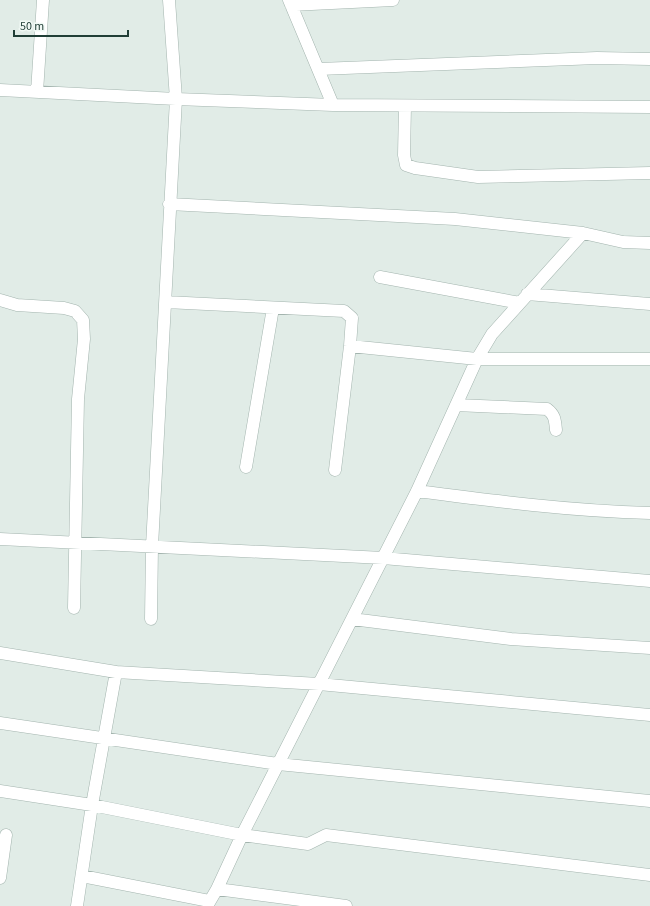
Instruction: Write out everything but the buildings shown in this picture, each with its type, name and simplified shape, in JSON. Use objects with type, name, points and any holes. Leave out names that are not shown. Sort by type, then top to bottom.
[{"type":"street","points":[[37,92],[43,0]]},
{"type":"street","points":[[151,619],[152,546],[166,302],[169,204],[176,99],[169,0]]},
{"type":"street","points":[[333,105],[290,2],[393,0]]},
{"type":"street","points":[[319,69],[597,58],[650,59]]},
{"type":"street","points":[[0,90],[333,105],[650,107]]},
{"type":"street","points":[[405,106],[404,155],[406,165],[415,168],[478,177],[650,173]]},
{"type":"street","points":[[169,204],[440,218],[583,233],[623,242],[650,243]]},
{"type":"street","points":[[82,876],[208,904],[217,889],[242,835],[417,491],[477,359],[492,334],[583,233]]},
{"type":"street","points":[[380,277],[524,299],[650,304]]},
{"type":"street","points":[[0,300],[17,305],[64,308],[75,311],[83,320],[84,339],[78,399],[74,608]]},
{"type":"street","points":[[166,302],[344,311],[352,318],[335,470]]},
{"type":"street","points":[[246,467],[273,308]]},
{"type":"street","points":[[350,346],[477,359],[650,359]]},
{"type":"street","points":[[456,405],[547,409],[553,413],[556,430]]},
{"type":"street","points":[[417,491],[521,505],[605,512],[650,513]]},
{"type":"street","points":[[0,539],[383,558],[650,580]]},
{"type":"street","points":[[352,619],[512,639],[650,648]]},
{"type":"street","points":[[0,653],[116,672],[319,684],[650,714]]},
{"type":"street","points":[[77,906],[92,805],[116,672]]},
{"type":"street","points":[[0,723],[278,764],[650,801]]},
{"type":"street","points":[[0,791],[92,805],[242,835],[308,844],[326,835],[650,875]]},
{"type":"street","points":[[0,878],[6,835]]},
{"type":"street","points":[[217,889],[346,906]]}]
